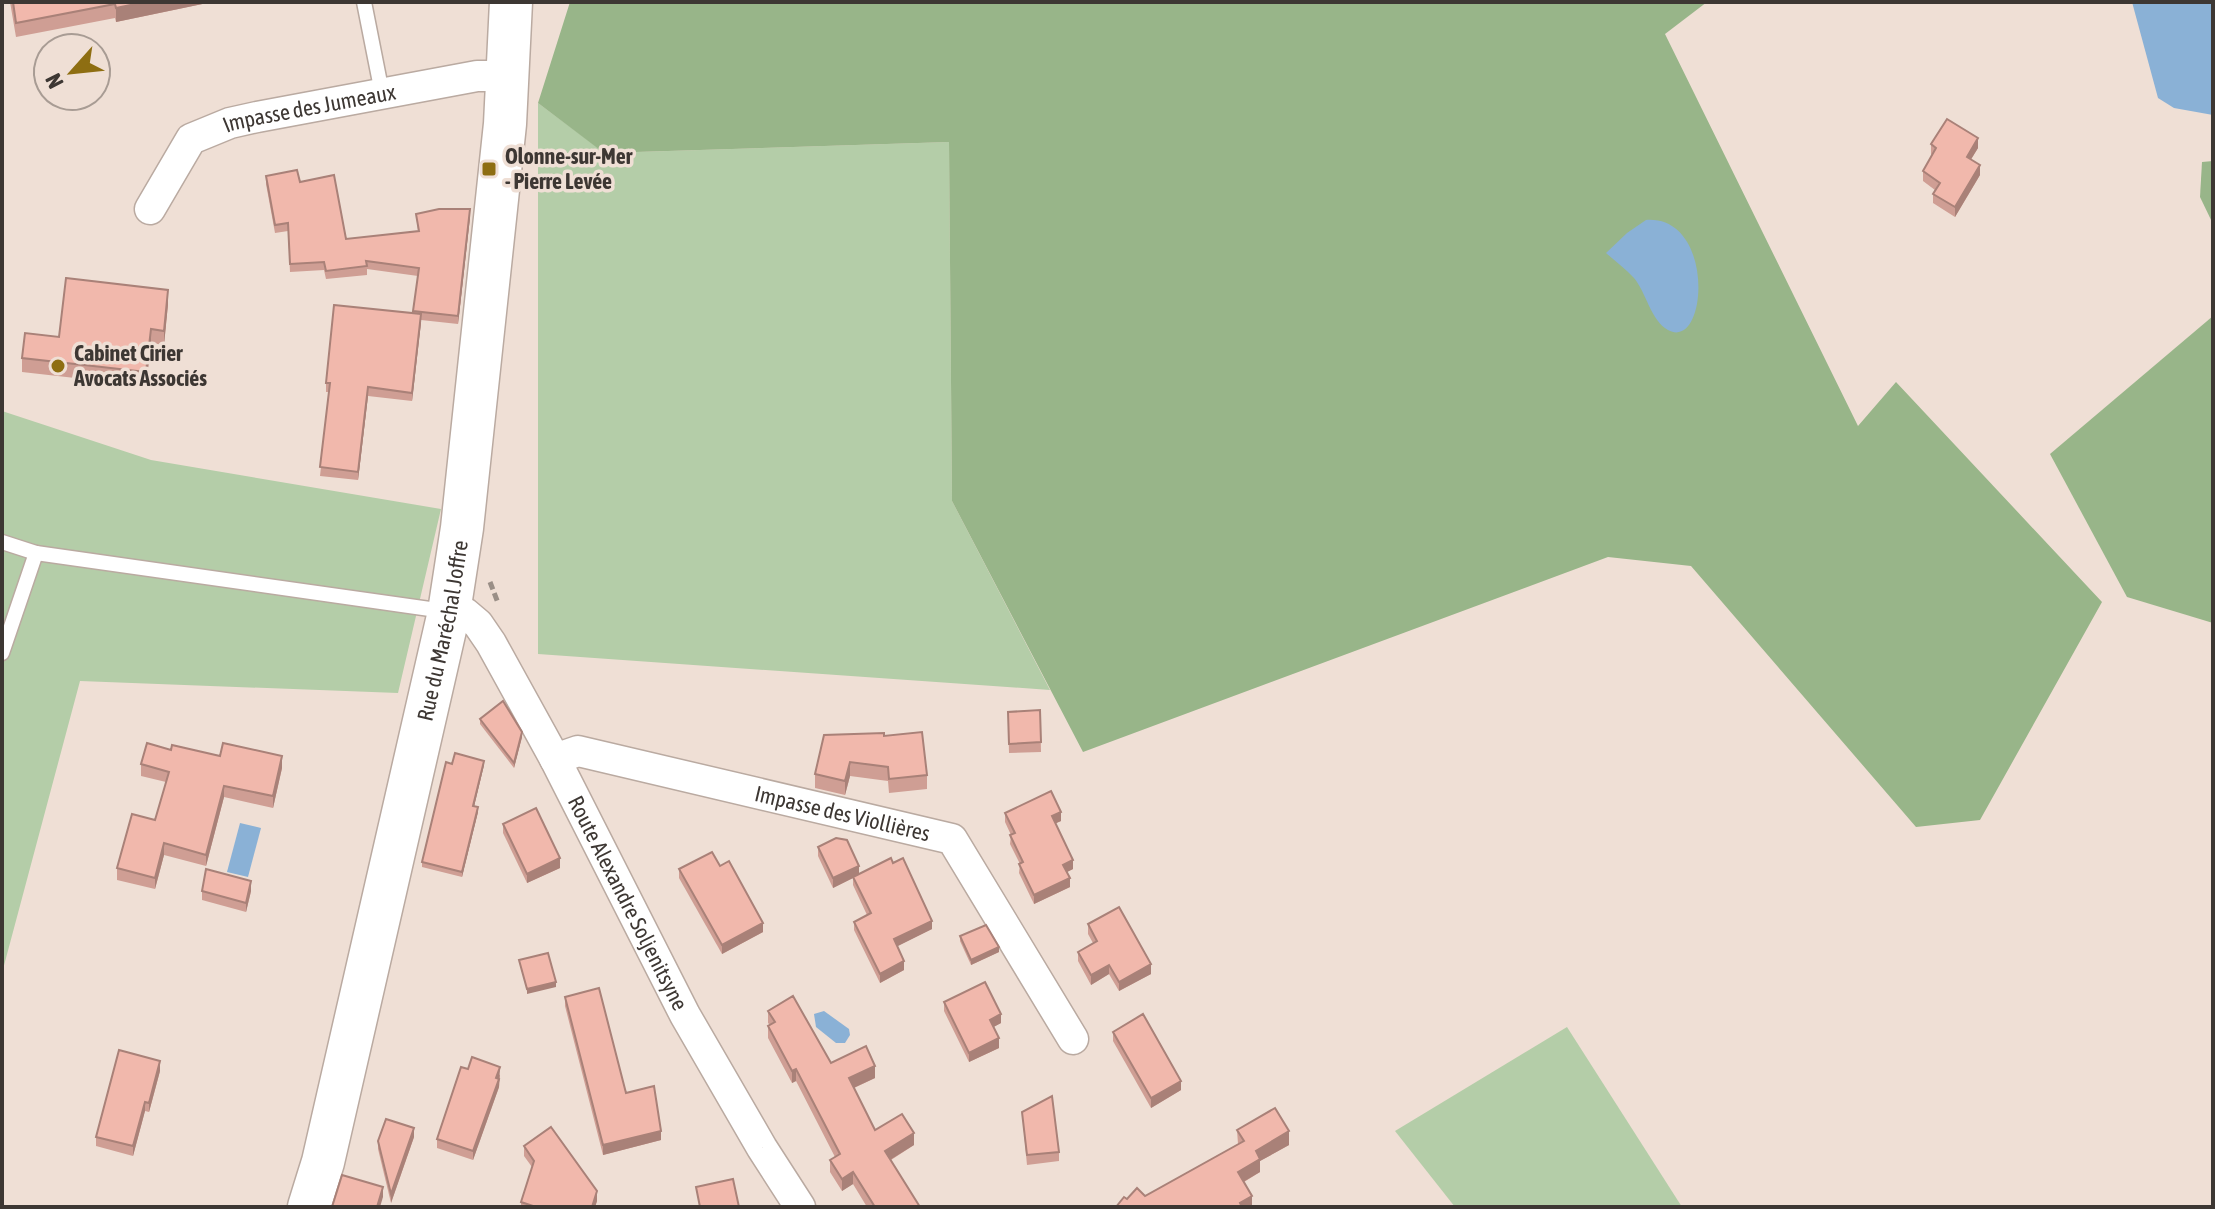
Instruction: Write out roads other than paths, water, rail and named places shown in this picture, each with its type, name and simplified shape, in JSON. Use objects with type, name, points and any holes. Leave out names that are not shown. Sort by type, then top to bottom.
[{"type":"street","name":"Rue du Maréchal Joffre","points":[[309,1207],[323,1162],[449,612],[462,528],[510,60],[511,2]]},
{"type":"street","name":"Rue du Maréchal Joffre","points":[[510,60],[526,2]]},
{"type":"street","name":"Impasse des Jumeaux","points":[[150,209],[191,139],[230,123],[477,76],[510,60]]},
{"type":"street","name":"Route Alexandre Soljenitsyne","points":[[449,612],[465,613],[478,624],[555,759],[685,1015],[800,1207]]},
{"type":"street","name":"Impasse des Viollières","points":[[555,759],[578,751],[952,839],[1073,1039]]},
{"type":"lane","points":[[364,2],[382,93]]},
{"type":"lane","points":[[2,542],[36,553],[449,612]]},
{"type":"lane","points":[[2,653],[36,553]]},
{"type":"water","points":[[2132,2],[2213,2],[2213,115],[2174,108],[2158,98]]},
{"type":"water","points":[[1646,220],[1669,224],[1685,238],[1694,258],[1698,281],[1697,304],[1691,321],[1681,331],[1662,326],[1634,278],[1606,253]]},
{"type":"water","points":[[240,823],[261,828],[248,877],[227,872]]},
{"type":"water","points":[[824,1011],[849,1029],[850,1035],[845,1043],[836,1043],[816,1027],[814,1014]]},
{"type":"place","name":"Olonne-sur-Mer - Pierre Levée","points":[[489,169]]},
{"type":"place","name":"Cabinet Cirier Avocats Associés","points":[[58,366]]}]
